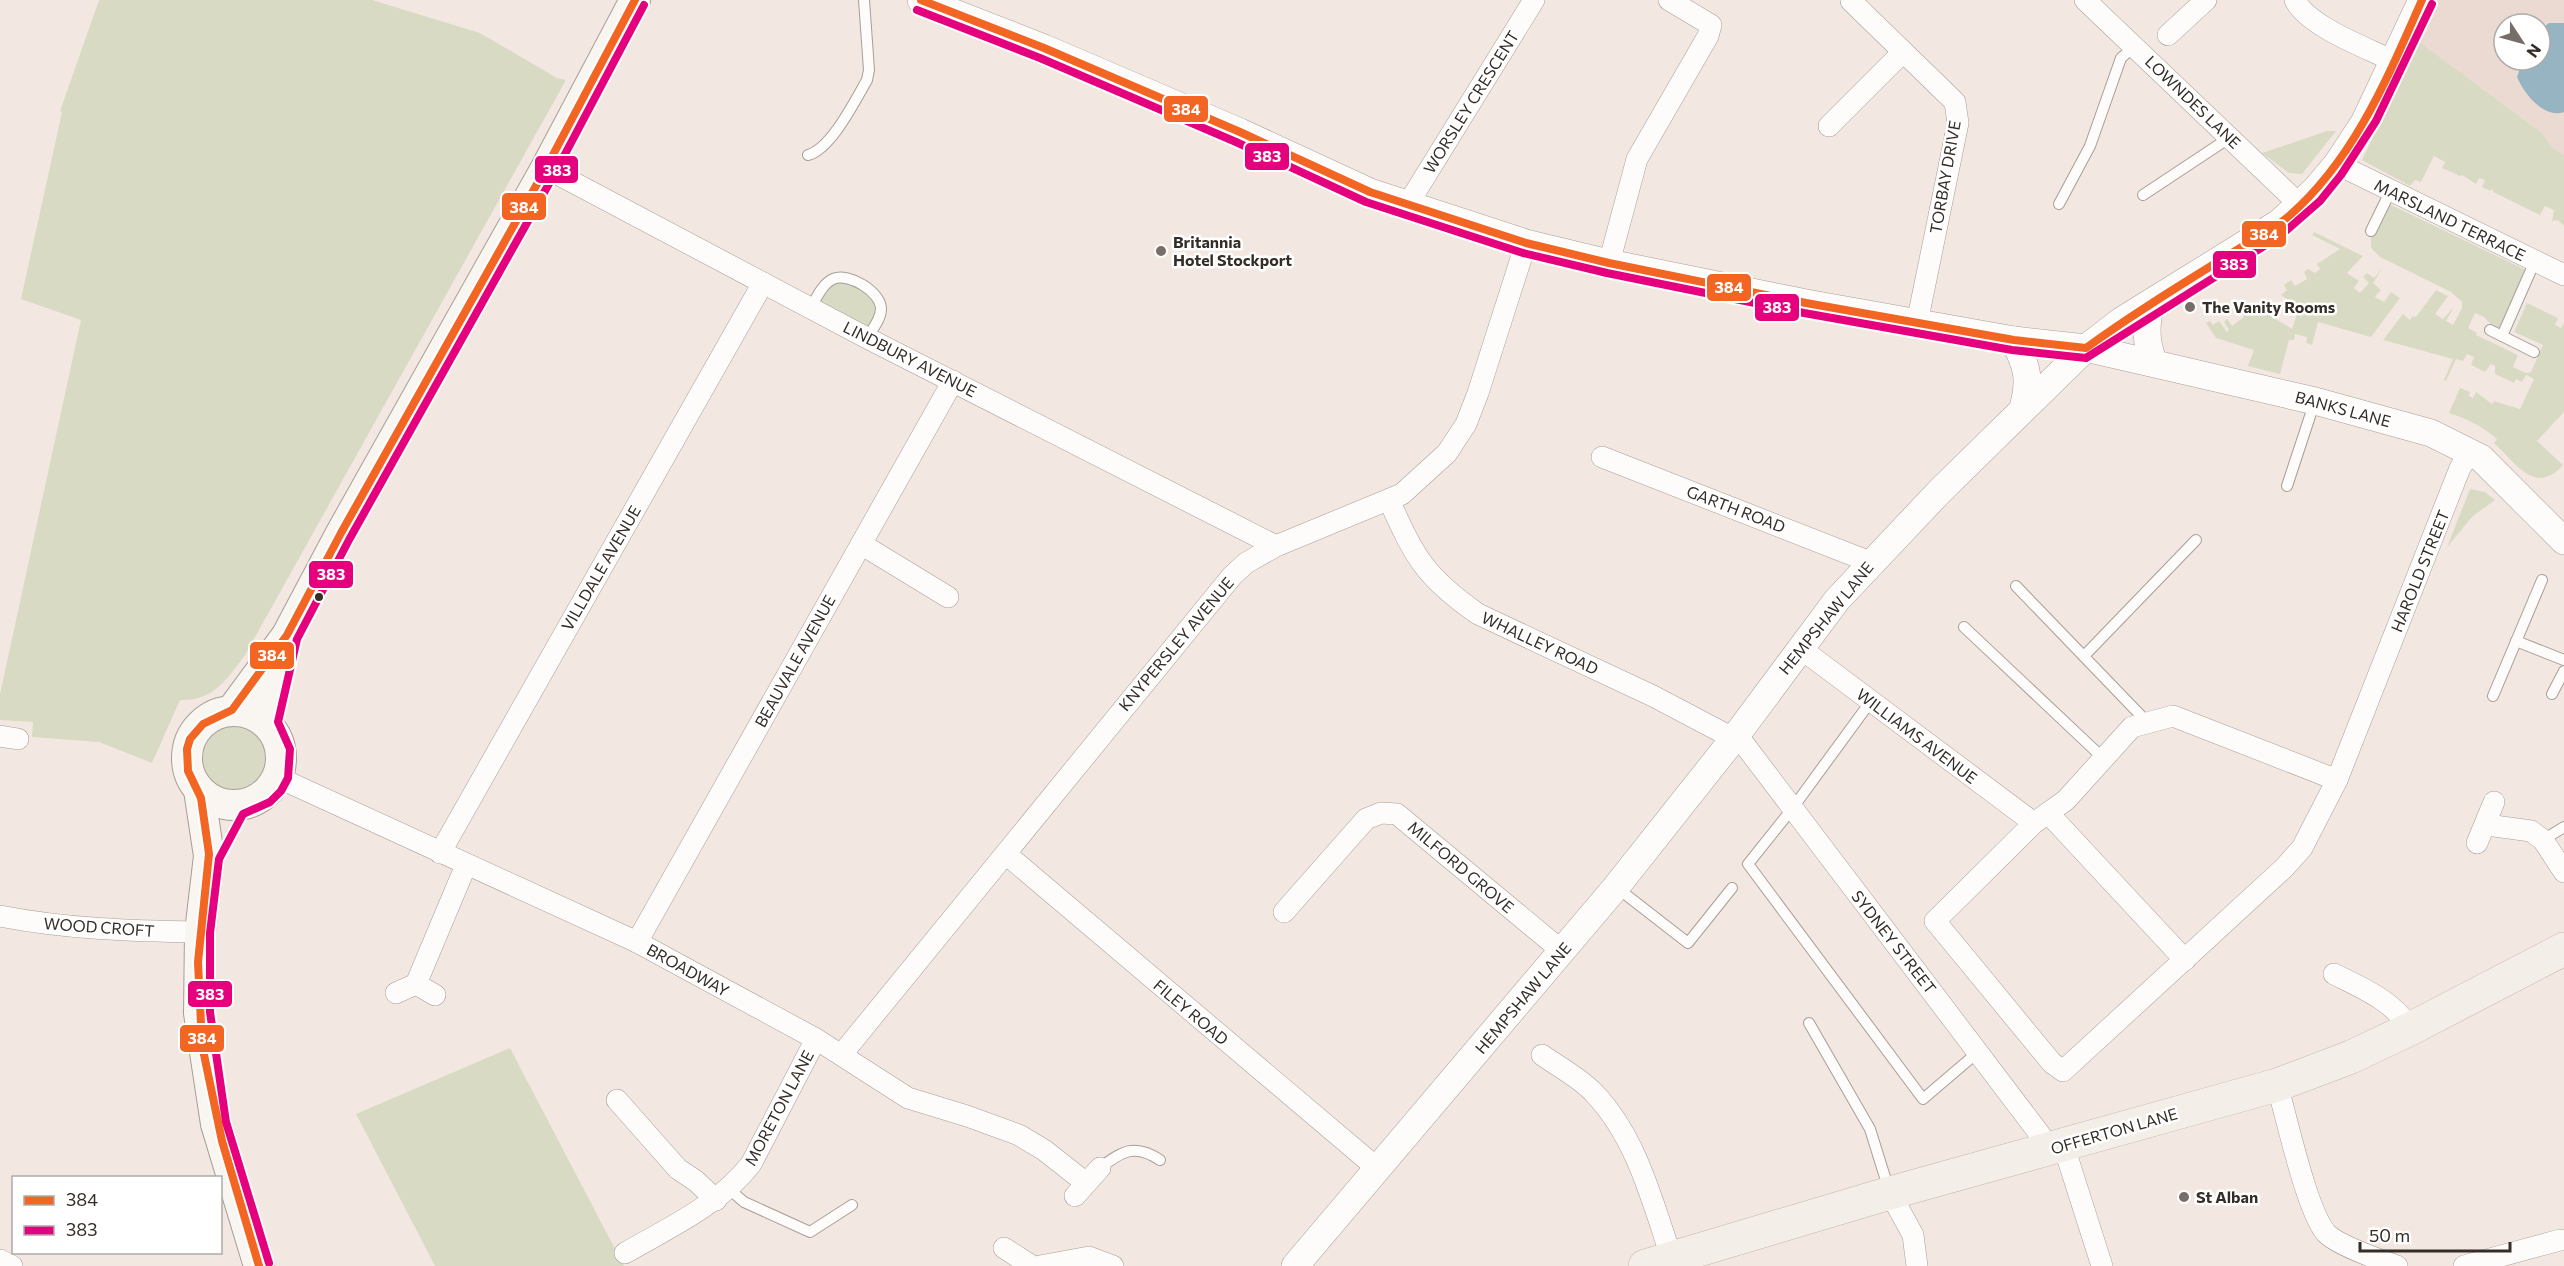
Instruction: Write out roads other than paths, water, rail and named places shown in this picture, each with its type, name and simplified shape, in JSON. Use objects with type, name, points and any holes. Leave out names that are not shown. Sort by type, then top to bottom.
[{"type":"main road","points":[[232,710],[286,635],[340,533],[546,168],[635,0]]},
{"type":"main road","points":[[267,724],[286,635]]},
{"type":"main road","points":[[199,790],[222,804],[236,805],[261,797],[277,777],[281,763],[281,749],[267,724],[257,716],[232,710],[218,713],[205,720],[195,731],[188,744],[186,759],[189,773],[199,790],[209,856],[200,932],[199,1013],[216,1124],[259,1266]]},
{"type":"main road","points":[[209,856],[236,805]]},
{"type":"main road","name":"OFFERTON LANE","points":[[1659,1262],[1890,1193],[2277,1085],[2351,1057],[2564,949]]},
{"type":"street","name":"BANKS LANE","points":[[921,0],[1099,72],[1370,192],[1526,243],[1609,263],[1917,323],[2086,348],[2315,401],[2426,431],[2471,451],[2517,492],[2564,541]]},
{"type":"street","name":"WORSLEY CRESCENT","points":[[1408,204],[1534,0]]},
{"type":"street","points":[[1609,263],[1637,159],[1708,36],[1711,25],[1669,0]]},
{"type":"street","name":"LOWNDES LANE","points":[[2085,0],[2300,206]]},
{"type":"street","points":[[2168,35],[2206,0]]},
{"type":"street","points":[[2295,0],[2298,8],[2313,20],[2395,62]]},
{"type":"street","name":"HEMPSHAW LANE","points":[[1295,1266],[1617,887],[1735,737],[1837,600],[1870,562],[2086,348],[2279,223],[2300,206],[2337,164],[2364,123],[2395,62],[2422,0]]},
{"type":"street","name":"TORBAY DRIVE","points":[[1851,1],[1948,92],[1955,102],[1958,123],[1917,323]]},
{"type":"street","points":[[1829,126],[1903,52]]},
{"type":"street","name":"MARSLAND TERRACE","points":[[2337,164],[2390,192],[2564,275]]},
{"type":"street","name":"LINDBURY AVENUE","points":[[546,168],[810,309],[1276,546]]},
{"type":"street","name":"KNYPERSLEY AVENUE","points":[[842,1054],[1210,600],[1246,563],[1322,525],[1389,501],[1427,473],[1447,453],[1466,424],[1526,243]]},
{"type":"street","name":"VILLDALE AVENUE","points":[[440,852],[763,283]]},
{"type":"street","points":[[2151,305],[2146,327],[2147,348],[2154,363]]},
{"type":"street","points":[[2014,339],[2029,378],[2023,408]]},
{"type":"street","name":"BEAUVALE AVENUE","points":[[637,942],[953,381]]},
{"type":"street","name":"HAROLD STREET","points":[[2041,818],[1935,921],[2052,1063],[2063,1071],[2284,868],[2302,848],[2337,780],[2460,468],[2471,451]]},
{"type":"street","name":"GARTH ROAD","points":[[1602,457],[1870,562]]},
{"type":"street","name":"WHALLEY ROAD","points":[[1389,501],[1423,568],[1455,598],[1478,614],[1735,737]]},
{"type":"street","points":[[861,544],[948,597]]},
{"type":"street","name":"WILLIAMS AVENUE","points":[[1800,648],[1870,701],[2041,818],[2185,960]]},
{"type":"street","points":[[2041,818],[2066,800],[2132,727],[2173,716],[2337,780]]},
{"type":"street","name":"SYDNEY STREET","points":[[1735,737],[1744,744],[1978,1052],[2057,1147],[2102,1266]]},
{"type":"street","name":"BROADWAY","points":[[277,777],[637,942],[816,1039],[908,1098],[968,1116],[1019,1135],[1044,1150],[1087,1182]]},
{"type":"street","points":[[2494,802],[2482,834],[2531,831],[2543,840],[2564,872]]},
{"type":"street","name":"MILFORD GROVE","points":[[1284,912],[1366,819],[1381,813],[1397,814],[1562,951]]},
{"type":"street","name":"FILEY ROAD","points":[[1006,854],[1378,1169]]},
{"type":"street","points":[[396,993],[416,984],[466,865]]},
{"type":"street","name":"WOOD CROFT","points":[[0,916],[45,925],[106,930],[200,932]]},
{"type":"street","points":[[2334,974],[2382,999],[2404,1019],[2410,1029]]},
{"type":"street","points":[[416,984],[435,995]]},
{"type":"street","name":"MORETON LANE","points":[[625,1253],[722,1194],[751,1164],[816,1039]]},
{"type":"street","points":[[1542,1055],[1593,1092],[1619,1124],[1637,1159],[1659,1262]]},
{"type":"street","points":[[2277,1085],[2310,1200],[2327,1233],[2360,1252],[2397,1266]]},
{"type":"street","points":[[617,1100],[657,1148],[722,1194]]},
{"type":"street","points":[[1890,1193],[1913,1235],[1917,1266]]},
{"type":"street","points":[[2464,1266],[2560,1240]]},
{"type":"street","points":[[1004,1248],[1032,1266]]},
{"type":"street","points":[[1040,1266],[1089,1257],[1113,1266]]},
{"type":"street","points":[[0,1260],[12,1266]]},
{"type":"lane","points":[[808,155],[816,153],[830,138],[867,80],[869,70],[864,0]]},
{"type":"lane","points":[[2059,204],[2090,146],[2121,58],[2135,46]]},
{"type":"lane","points":[[2143,195],[2229,138]]},
{"type":"lane","points":[[2371,231],[2390,192]]},
{"type":"lane","points":[[2502,336],[2535,261]]},
{"type":"lane","points":[[810,309],[826,284],[840,277],[848,278],[874,293],[881,306],[881,315],[867,338]]},
{"type":"lane","points":[[2490,330],[2534,352]]},
{"type":"lane","points":[[2287,486],[2315,401]]},
{"type":"lane","points":[[2084,656],[2196,540]]},
{"type":"lane","points":[[2493,696],[2542,580]]},
{"type":"lane","points":[[2016,586],[2148,723]]},
{"type":"lane","points":[[1964,627],[2103,758]]},
{"type":"lane","points":[[2516,641],[2564,660]]},
{"type":"lane","points":[[2552,694],[2564,671]]},
{"type":"lane","points":[[1870,701],[1792,809],[1748,864],[1923,1099],[1978,1052]]},
{"type":"lane","points":[[2543,840],[2564,826]]},
{"type":"lane","points":[[1617,887],[1688,943],[1732,888]]},
{"type":"lane","points":[[1809,1023],[1870,1129],[1890,1193]]},
{"type":"lane","points":[[1087,1182],[1117,1155],[1135,1149],[1148,1152],[1160,1160]]},
{"type":"lane","points":[[722,1194],[810,1232],[852,1205]]},
{"type":"water","points":[[2552,23],[2564,23],[2564,112],[2549,112],[2535,103],[2517,77],[2519,72],[2552,72]]},
{"type":"place","name":"Britannia Hotel Stockport","points":[[1161,251]]},
{"type":"place","name":"The Vanity Rooms","points":[[2190,307]]},
{"type":"place","name":"St Alban","points":[[2184,1197]]}]
